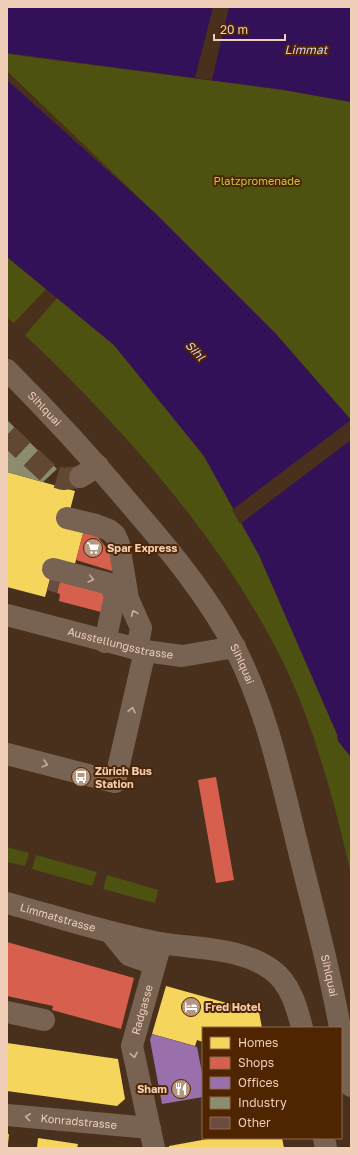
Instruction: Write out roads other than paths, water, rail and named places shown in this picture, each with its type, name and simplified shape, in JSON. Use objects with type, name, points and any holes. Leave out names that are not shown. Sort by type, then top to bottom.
[{"type":"street","name":"Sihlquai","points":[[7,370],[69,433],[89,472],[167,548],[200,592],[234,647],[252,687],[275,754],[321,938],[340,1027]]},
{"type":"street","points":[[7,754],[115,782],[141,651],[141,628],[128,599],[119,544],[115,535],[109,530],[96,525],[67,518]]},
{"type":"street","points":[[53,569],[110,584],[115,596],[105,642]]},
{"type":"street","name":"Ausstellungsstrasse","points":[[7,615],[141,651],[182,656],[234,647]]},
{"type":"street","name":"Limmatstrasse","points":[[7,903],[110,932],[168,944],[235,954],[256,960],[273,971],[286,985],[295,1003],[302,1027]]},
{"type":"street","name":"Limmatstrasse","points":[[110,932],[129,955],[155,964]]},
{"type":"street","name":"Radgasse","points":[[152,1138],[132,1046],[155,964],[168,944]]},
{"type":"street","points":[[7,1012],[44,1020]]},
{"type":"street","points":[[342,1038],[351,1086]]},
{"type":"street","name":"Konradstrasse","points":[[7,1115],[152,1138]]},
{"type":"water","name":"Limmat","points":[[7,7],[351,7],[351,102],[284,90],[7,53]]},
{"type":"water","name":"Sihl","points":[[7,80],[155,213],[276,334],[351,420],[351,757],[338,741],[337,734],[259,555],[204,456],[114,345],[7,257]]},
{"type":"tunnel","points":[[7,435],[50,475],[63,479],[80,477]]},
{"type":"tram line","points":[[7,898],[112,926],[251,950],[277,962],[293,979],[302,1000],[309,1027]]},
{"type":"tram line","points":[[7,908],[125,940],[246,963],[270,977],[284,994],[294,1016],[296,1027]]},
{"type":"tram line","points":[[318,1139],[320,1148]]},
{"type":"tram line","points":[[330,1139],[333,1148]]},
{"type":"place","name":"Spar Express","points":[[93,548]]},
{"type":"place","name":"Zürich Bus Station","points":[[81,777]]},
{"type":"place","name":"Fred Hotel","points":[[191,1007]]},
{"type":"place","name":"Sham","points":[[181,1089]]},
{"type":"park label","name":"Platzpromenade","points":[[257,181]]}]
